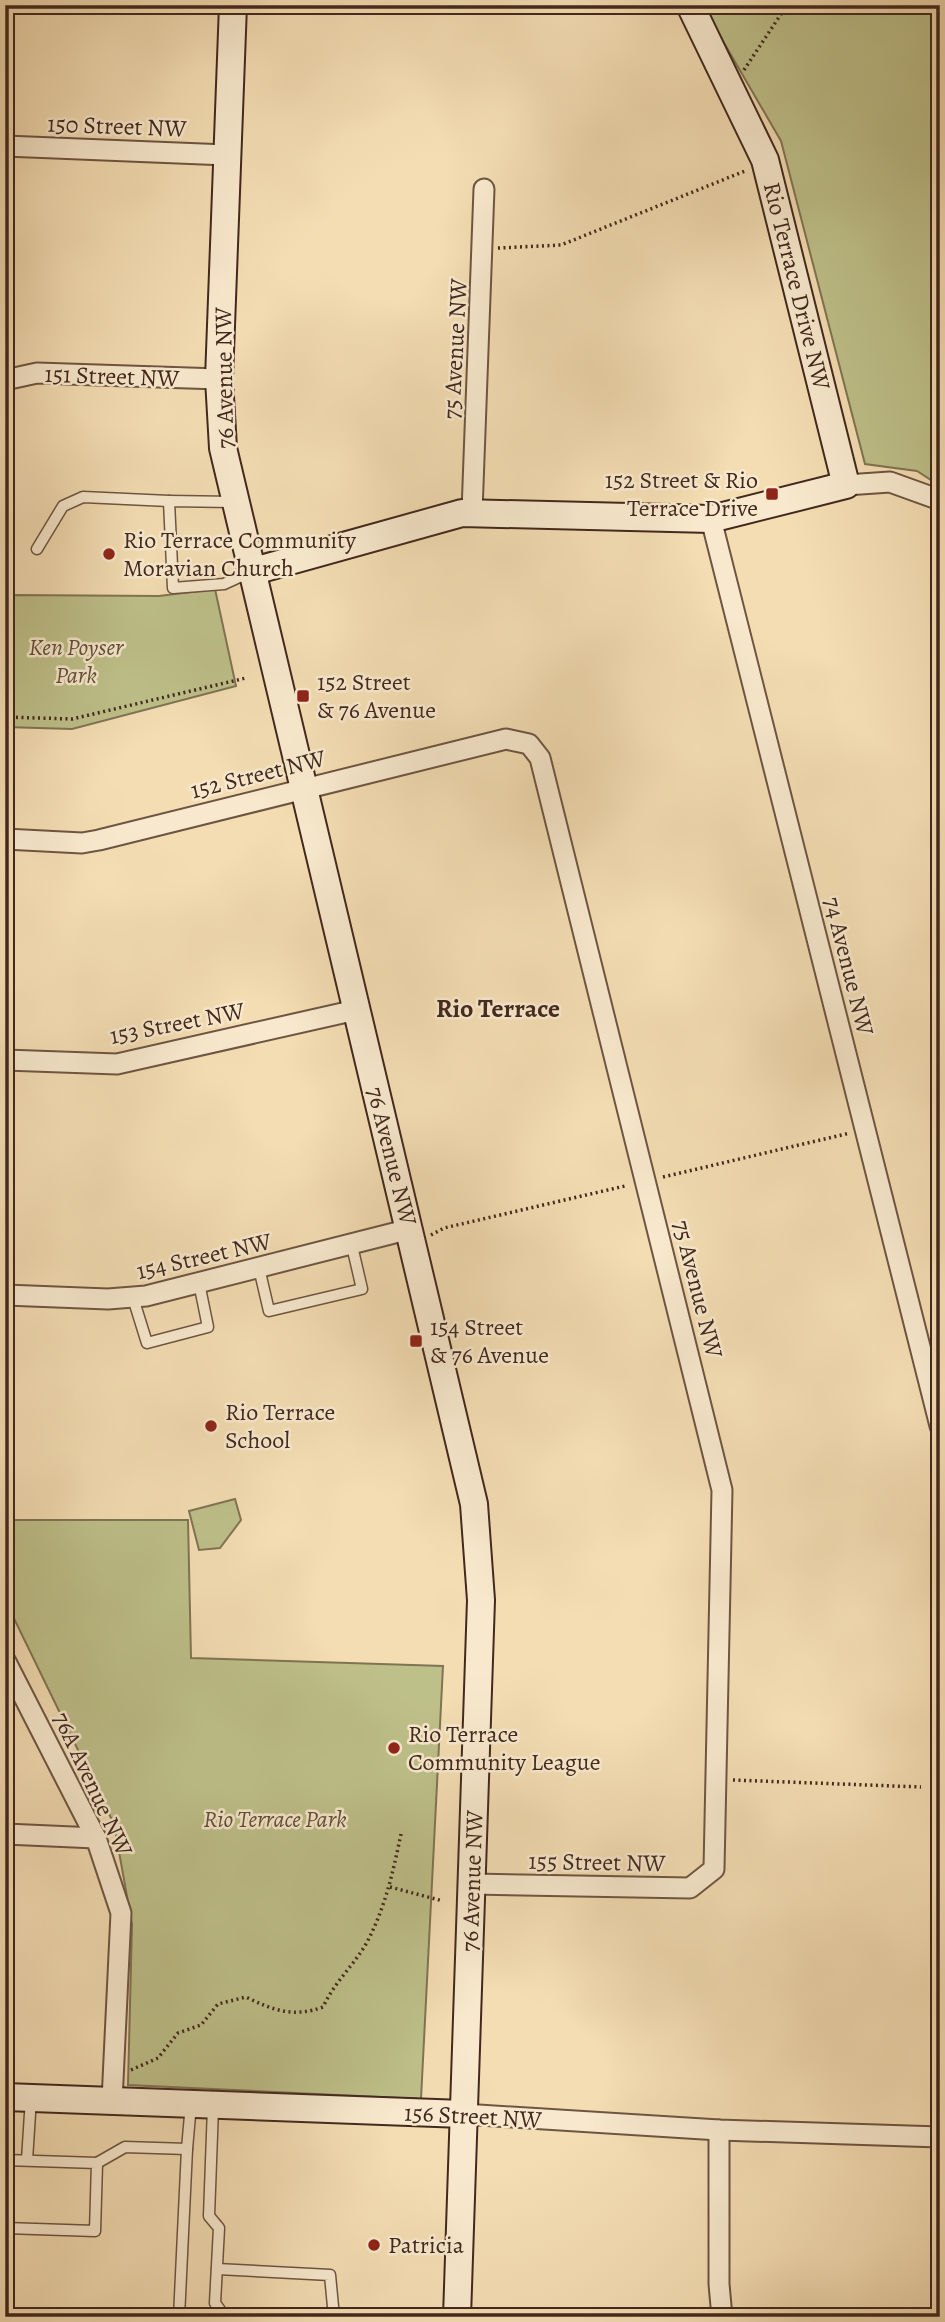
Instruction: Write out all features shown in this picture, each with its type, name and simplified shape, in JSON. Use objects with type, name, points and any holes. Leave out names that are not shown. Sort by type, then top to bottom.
[{"type":"street","name":"76 Avenue NW","points":[[233,5],[219,379],[223,448],[250,572],[411,1236],[477,1526],[481,1600],[457,2317]]},
{"type":"street","name":"Rio Terrace Drive NW","points":[[690,5],[765,160],[846,485]]},
{"type":"street","name":"150 Street NW","points":[[5,146],[227,155]]},
{"type":"street","name":"75 Avenue NW","points":[[472,512],[484,249],[484,189]]},
{"type":"street","name":"151 Street NW","points":[[5,380],[37,373],[219,379]]},
{"type":"street","points":[[250,572],[472,512],[711,519],[846,485],[890,482],[940,500]]},
{"type":"street","name":"74 Avenue NW","points":[[711,519],[940,1426]]},
{"type":"street","name":"152 Street NW","points":[[5,839],[82,843],[496,741],[521,741]]},
{"type":"street","name":"75 Avenue NW","points":[[521,741],[529,744],[540,758],[722,1490],[714,1869]]},
{"type":"street","name":"153 Street NW","points":[[5,1060],[117,1064],[356,1010]]},
{"type":"street","name":"154 Street NW","points":[[5,1295],[133,1298],[352,1246],[411,1236]]},
{"type":"street","name":"76A Avenue NW","points":[[5,1660],[96,1838],[121,1913],[113,2090]]},
{"type":"street","points":[[5,1834],[96,1838]]},
{"type":"street","name":"155 Street NW","points":[[472,1884],[690,1888],[714,1869]]},
{"type":"street","name":"156 Street NW","points":[[18,2098],[113,2090],[202,2104],[463,2114],[719,2130],[940,2137]]},
{"type":"street","points":[[719,2130],[719,2284],[722,2317]]},
{"type":"lane","points":[[37,549],[63,506],[83,498],[234,502]]},
{"type":"lane","points":[[169,501],[173,588],[224,584],[250,572]]},
{"type":"lane","points":[[259,1268],[269,1311],[362,1289],[352,1246]]},
{"type":"lane","points":[[133,1298],[147,1343],[208,1327],[199,1283]]},
{"type":"lane","points":[[18,2098],[27,2160]]},
{"type":"lane","points":[[180,2317],[187,2149],[202,2104]]},
{"type":"lane","points":[[202,2104],[209,2216],[219,2228],[215,2303],[225,2317]]},
{"type":"lane","points":[[5,2160],[97,2163],[125,2147],[187,2149]]},
{"type":"lane","points":[[5,2228],[95,2231],[97,2163]]},
{"type":"lane","points":[[217,2269],[330,2275],[334,2317]]},
{"type":"path","points":[[732,90],[787,5]]},
{"type":"path","points":[[484,249],[561,245],[765,160]]},
{"type":"path","points":[[5,718],[72,719],[246,678]]},
{"type":"path","points":[[659,1178],[866,1130]]},
{"type":"path","points":[[411,1236],[625,1186]]},
{"type":"path","points":[[733,1780],[921,1787]]},
{"type":"path","points":[[113,2090],[158,2058],[178,2032],[201,2025],[218,2004],[246,1997],[273,2011],[309,2012],[323,2007],[332,1989],[366,1944],[390,1887],[401,1834]]},
{"type":"path","points":[[390,1887],[443,1901]]},
{"type":"green space","points":[[702,5],[940,5],[940,486],[917,471],[865,464],[781,141]]},
{"type":"green space","name":"Ken Poyser Park","points":[[215,589],[236,686],[72,729],[5,727],[11,595],[159,596]]},
{"type":"green space","points":[[235,1499],[241,1520],[220,1548],[199,1550],[189,1511]]},
{"type":"green space","name":"Rio Terrace Park","points":[[5,1520],[188,1520],[191,1658],[443,1666],[421,2099],[128,2085],[132,1924],[114,1824],[5,1600]]},
{"type":"place","name":"152 Street & Rio Terrace Drive","points":[[772,494]]},
{"type":"place","name":"Rio Terrace Community Moravian Church","points":[[109,554]]},
{"type":"place","name":"152 Street & 76 Avenue","points":[[303,696]]},
{"type":"place","name":"154 Street & 76 Avenue","points":[[416,1341]]},
{"type":"place","name":"Rio Terrace School","points":[[211,1426]]},
{"type":"place","name":"Rio Terrace Community League","points":[[394,1748]]},
{"type":"place","name":"Patricia","points":[[374,2245]]},
{"type":"district","name":"Rio Terrace","points":[[498,1008]]}]
